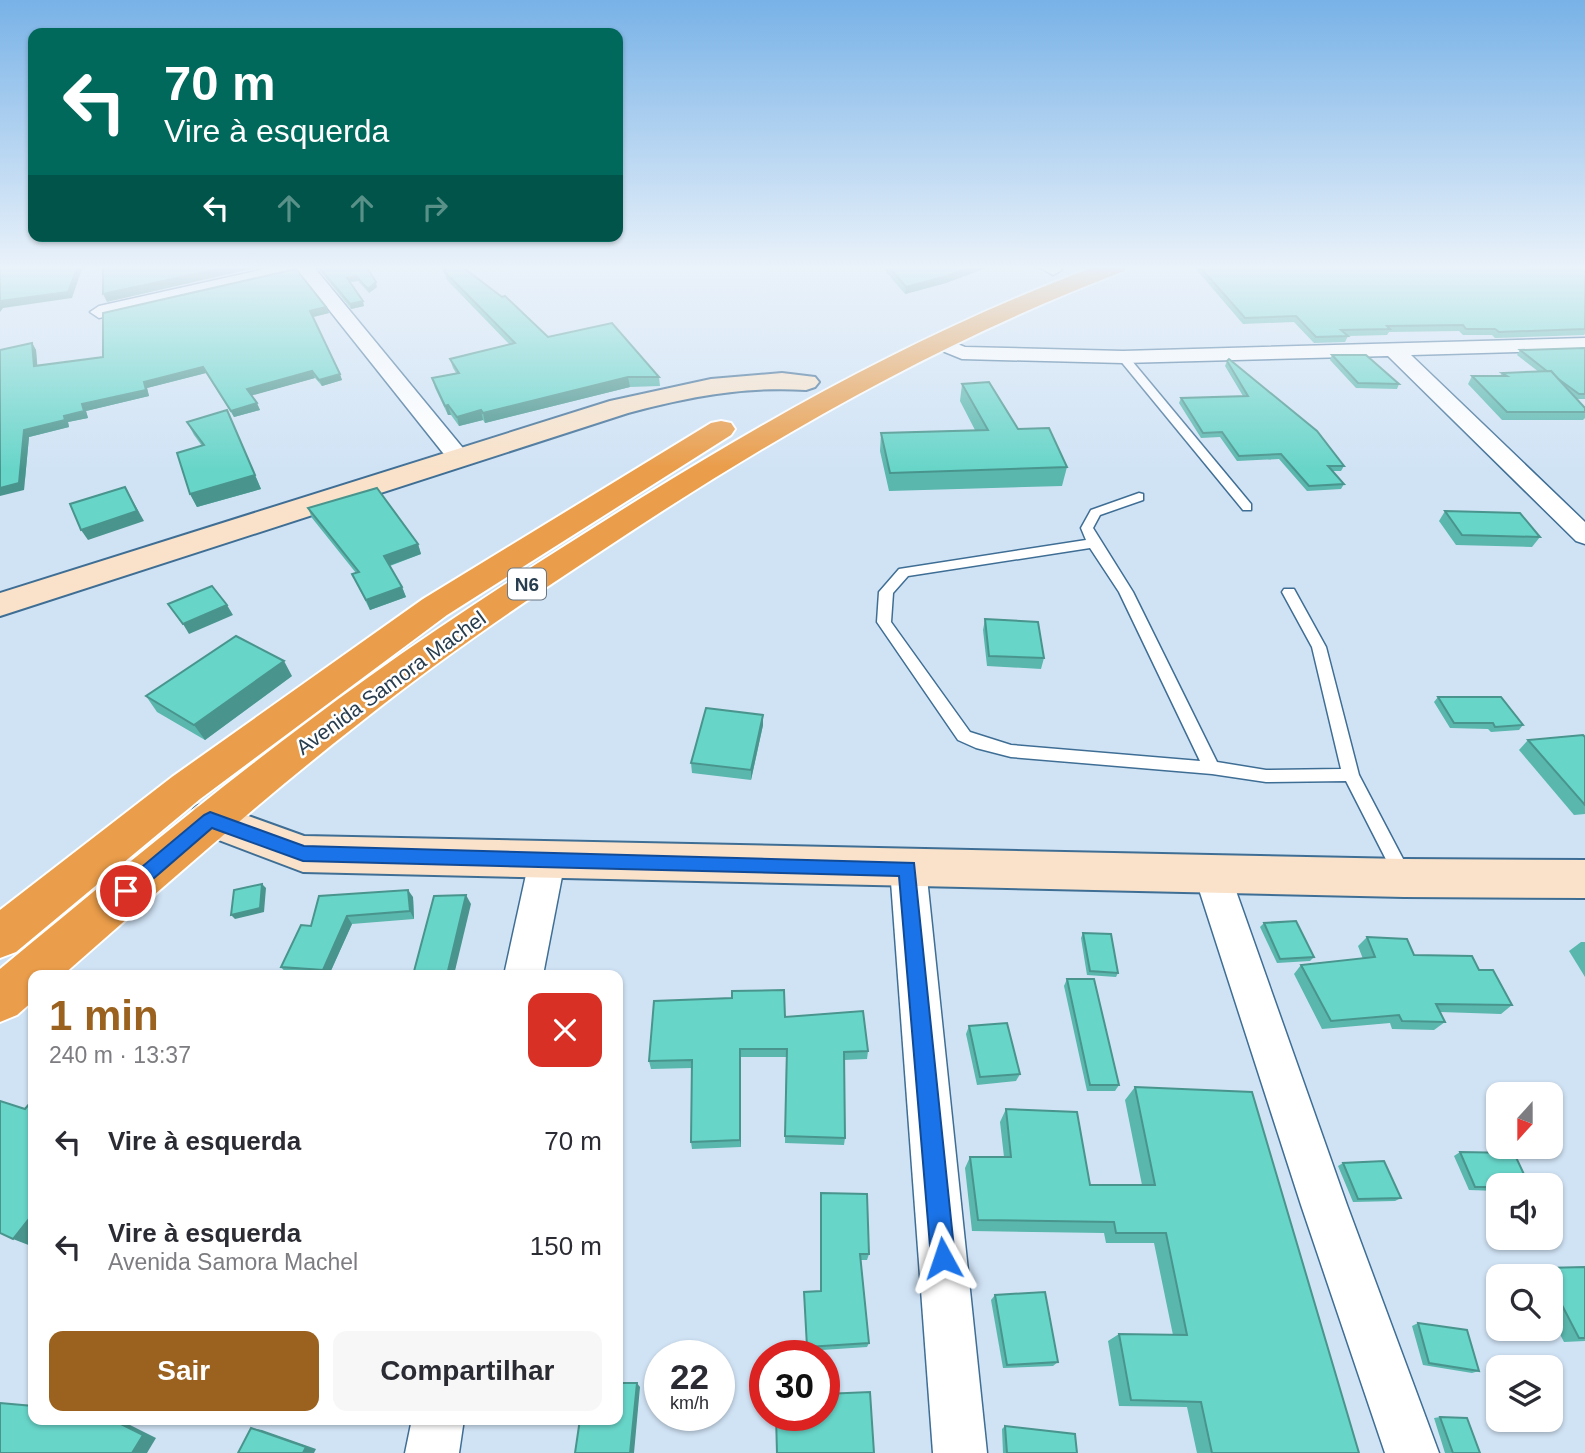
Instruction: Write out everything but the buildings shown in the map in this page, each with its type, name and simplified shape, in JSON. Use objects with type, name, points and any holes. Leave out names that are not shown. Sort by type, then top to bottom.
[{"type":"highway","name":"Avenida Samora Machel","points":[[0,937],[186,788],[435,607],[713,433],[806,382],[906,334]]},
{"type":"highway","name":"Avenida Samora Machel","points":[[34,970],[210,820],[346,713],[510,596],[730,453],[834,393],[954,334]]},
{"type":"highway","name":"Avenida Samora Machel","points":[[0,999],[28,975]]},
{"type":"street","points":[[357,334],[459,458]]},
{"type":"street","points":[[936,342],[962,354],[1123,357],[1585,344]]},
{"type":"street","points":[[1394,349],[1585,536]]},
{"type":"street","points":[[0,605],[619,407],[677,392],[775,379],[806,382]]},
{"type":"street","points":[[210,820],[303,854],[1404,878],[1585,879]]},
{"type":"street","points":[[524,970],[547,860]]},
{"type":"street","points":[[908,868],[960,1453]]},
{"type":"street","points":[[1212,874],[1324,1205],[1412,1453]]},
{"type":"street","points":[[432,1453],[437,1425]]},
{"type":"lane","points":[[1123,357],[1247,507]]},
{"type":"lane","points":[[1139,497],[1096,513],[1087,528],[1126,592],[1212,768]]},
{"type":"lane","points":[[1094,543],[904,572],[886,592],[884,622],[964,736],[982,744],[1011,751],[1212,768],[1266,776],[1351,775]]},
{"type":"lane","points":[[1289,592],[1319,647],[1351,775],[1404,878]]},
{"type":"route","points":[[126,891],[210,820],[303,854],[908,868],[943,1258]]}]
